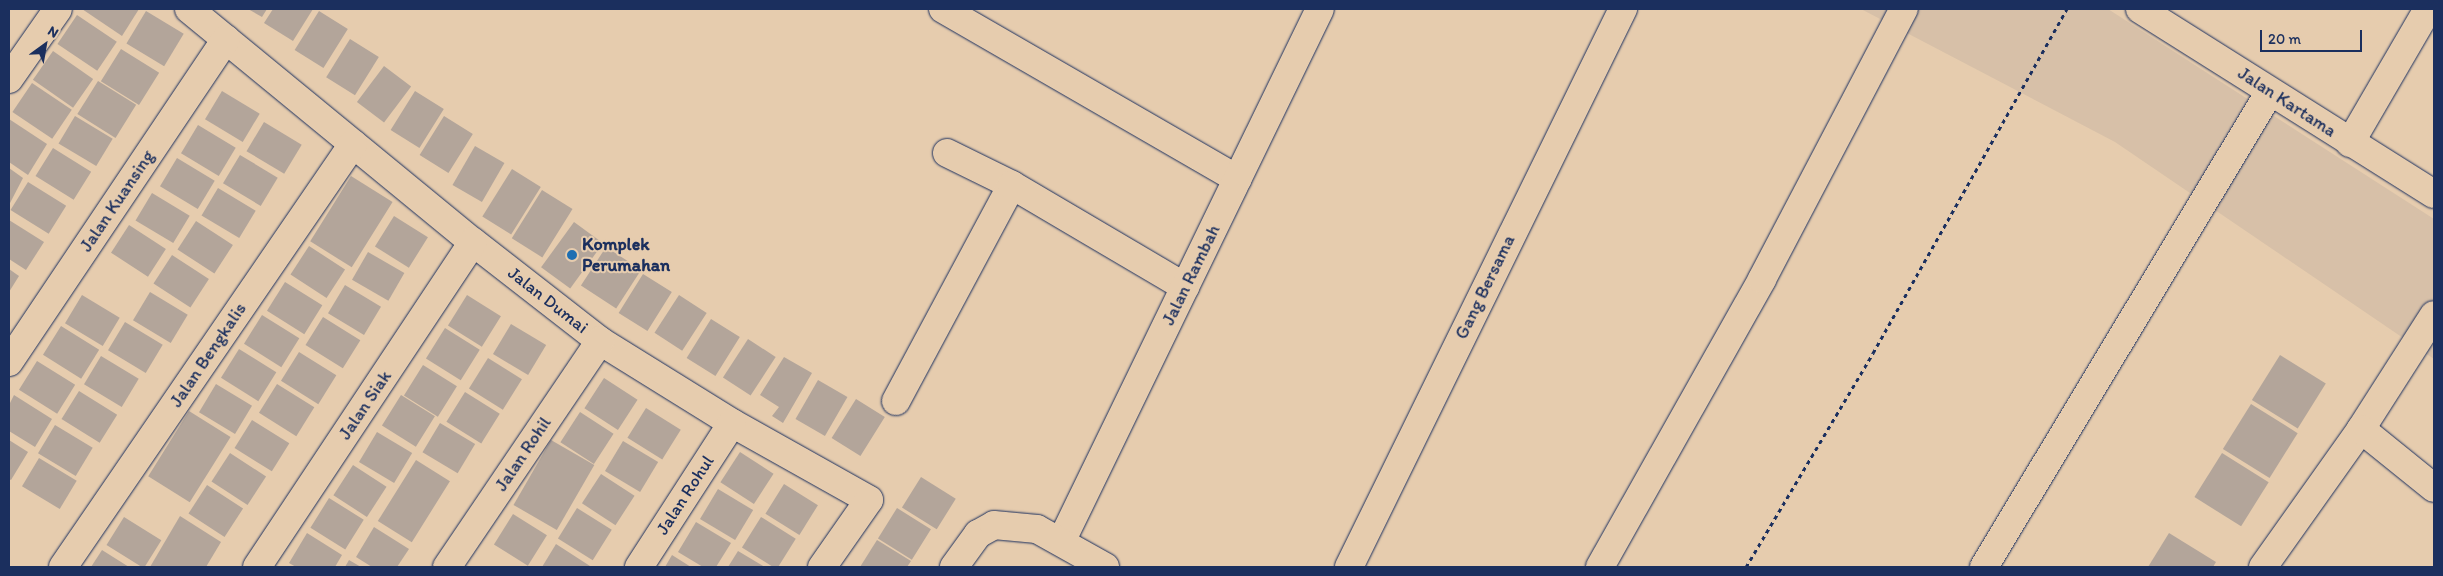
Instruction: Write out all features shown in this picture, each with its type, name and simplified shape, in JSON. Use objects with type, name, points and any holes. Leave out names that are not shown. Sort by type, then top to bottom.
[{"type":"street","points":[[9,79],[58,9]]},
{"type":"street","name":"Jalan Dumai","points":[[189,9],[473,242],[600,341],[732,423],[869,500],[822,567]]},
{"type":"street","points":[[943,9],[1238,179]]},
{"type":"street","name":"Jalan Rambah","points":[[1062,540],[1320,9]]},
{"type":"street","name":"Gang Bersama","points":[[1349,567],[1623,9]]},
{"type":"street","points":[[1600,567],[1762,279],[1904,9]]},
{"type":"street","name":"Jalan Kartama","points":[[2140,9],[2269,93],[2434,194]]},
{"type":"street","points":[[2350,142],[2428,9]]},
{"type":"street","name":"Jalan Kuansing","points":[[9,362],[226,40]]},
{"type":"street","points":[[1984,567],[2269,93]]},
{"type":"street","name":"Jalan Bengkalis","points":[[63,567],[353,144]]},
{"type":"street","points":[[947,153],[1012,185],[1185,287]]},
{"type":"street","points":[[896,401],[1012,185]]},
{"type":"street","name":"Jalan Siak","points":[[258,567],[473,242]]},
{"type":"street","points":[[2263,567],[2361,428],[2434,315]]},
{"type":"street","name":"Jalan Rohil","points":[[446,567],[600,341]]},
{"type":"street","name":"Jalan Rohul","points":[[639,567],[732,423]]},
{"type":"street","points":[[2361,428],[2434,488]]},
{"type":"street","points":[[954,567],[978,534],[994,525],[1038,529],[1062,540],[1105,567]]},
{"type":"path","points":[[1746,567],[1873,353],[2067,9]]},
{"type":"shaded area","points":[[1861,9],[2108,9],[2434,219],[2434,359],[2115,142]]},
{"type":"building","points":[[82,9],[139,9],[122,36]]},
{"type":"building","points":[[248,9],[267,9],[262,17]]},
{"type":"building","points":[[273,9],[313,9],[293,41],[264,23]]},
{"type":"building","points":[[146,11],[184,34],[164,66],[126,44]]},
{"type":"building","points":[[319,11],[348,29],[323,68],[295,50]]},
{"type":"building","points":[[77,15],[117,42],[97,71],[57,44]]},
{"type":"building","points":[[350,39],[379,57],[355,95],[326,77]]},
{"type":"building","points":[[121,49],[159,73],[139,105],[101,81]]},
{"type":"building","points":[[53,51],[93,79],[73,108],[33,80]]},
{"type":"building","points":[[384,66],[411,86],[384,122],[357,102]]},
{"type":"building","points":[[98,81],[136,105],[115,138],[77,114]]},
{"type":"building","points":[[32,83],[72,110],[52,139],[12,112]]},
{"type":"building","points":[[222,91],[260,114],[243,142],[205,119]]},
{"type":"building","points":[[415,91],[444,109],[419,148],[391,130]]},
{"type":"building","points":[[75,116],[113,139],[96,166],[59,143]]},
{"type":"building","points":[[444,116],[473,134],[448,173],[420,155]]},
{"type":"building","points":[[9,119],[47,144],[28,175],[9,162]]},
{"type":"building","points":[[264,122],[302,145],[284,174],[246,151]]},
{"type":"building","points":[[198,125],[236,148],[219,176],[181,153]]},
{"type":"building","points":[[475,146],[504,163],[482,202],[452,185]]},
{"type":"building","points":[[53,148],[91,172],[74,200],[36,176]]},
{"type":"building","points":[[240,155],[278,178],[261,206],[223,183]]},
{"type":"building","points":[[177,158],[215,181],[198,209],[160,186]]},
{"type":"building","points":[[9,168],[23,178],[9,205]]},
{"type":"building","points":[[512,169],[541,187],[511,235],[482,216]]},
{"type":"building","points":[[351,176],[393,202],[352,267],[310,241]]},
{"type":"building","points":[[28,182],[66,206],[49,234],[11,210]]},
{"type":"building","points":[[218,188],[256,211],[239,238],[202,215]]},
{"type":"building","name":"Komplek Perumahan","points":[[542,190],[573,209],[542,257],[512,238]]},
{"type":"building","points":[[152,193],[190,216],[173,243],[136,220]]},
{"type":"building","points":[[394,216],[428,237],[409,268],[375,247]]},
{"type":"building","points":[[9,220],[44,242],[26,270],[9,259]]},
{"type":"building","points":[[196,221],[233,245],[214,273],[177,250]]},
{"type":"building","name":"Komplek Perumahan","points":[[574,222],[603,243],[570,288],[541,267]]},
{"type":"building","points":[[129,225],[166,249],[148,277],[111,253]]},
{"type":"building","points":[[309,246],[345,269],[327,298],[290,275]]},
{"type":"building","name":"Komplek Perumahan","points":[[606,247],[641,270],[616,308],[581,286]]},
{"type":"building","points":[[368,252],[404,273],[388,301],[352,280]]},
{"type":"building","points":[[172,255],[209,279],[190,307],[153,284]]},
{"type":"building","points":[[9,269],[19,276],[9,292]]},
{"type":"building","name":"Komplek Perumahan","points":[[643,274],[672,292],[647,331],[619,313]]},
{"type":"building","points":[[285,282],[322,305],[304,334],[267,311]]},
{"type":"building","points":[[345,285],[381,307],[364,335],[328,313]]},
{"type":"building","points":[[150,292],[188,315],[171,343],[133,320]]},
{"type":"building","points":[[82,295],[120,318],[103,346],[65,323]]},
{"type":"building","points":[[467,295],[501,316],[482,347],[448,326]]},
{"type":"building","name":"Komplek Perumahan","points":[[679,295],[707,313],[682,351],[654,333]]},
{"type":"building","points":[[262,315],[299,338],[281,367],[244,344]]},
{"type":"building","points":[[323,317],[360,340],[343,368],[306,345]]},
{"type":"building","points":[[711,319],[740,337],[715,376],[687,358]]},
{"type":"building","points":[[125,322],[163,345],[146,373],[108,350]]},
{"type":"building","points":[[511,324],[546,345],[528,375],[493,354]]},
{"type":"building","points":[[61,326],[99,350],[81,379],[43,355]]},
{"type":"building","points":[[445,328],[480,350],[461,380],[426,359]]},
{"type":"building","points":[[748,339],[776,357],[751,396],[723,378]]},
{"type":"building","points":[[239,349],[276,372],[258,401],[221,378]]},
{"type":"building","points":[[299,352],[336,375],[318,404],[281,381]]},
{"type":"building","points":[[2280,355],[2326,384],[2298,429],[2252,400]]},
{"type":"building","points":[[101,356],[139,379],[122,407],[84,384]]},
{"type":"building","points":[[784,357],[812,373],[783,423],[772,416],[779,407],[760,395]]},
{"type":"building","points":[[488,358],[522,379],[503,410],[469,389]]},
{"type":"building","points":[[37,361],[75,385],[57,414],[19,390]]},
{"type":"building","points":[[423,365],[457,386],[438,417],[404,396]]},
{"type":"building","points":[[604,378],[638,400],[618,430],[584,408]]},
{"type":"building","points":[[818,380],[847,397],[825,436],[796,419]]},
{"type":"building","points":[[216,384],[252,406],[235,434],[199,412]]},
{"type":"building","points":[[277,384],[314,407],[296,436],[259,413]]},
{"type":"building","points":[[79,391],[117,415],[100,443],[62,419]]},
{"type":"building","points":[[465,392],[500,414],[481,443],[446,422]]},
{"type":"building","points":[[14,395],[52,419],[35,447],[9,431],[9,405]]},
{"type":"building","points":[[401,395],[435,416],[416,447],[382,426]]},
{"type":"building","points":[[856,399],[885,417],[860,456],[832,438]]},
{"type":"building","points":[[2251,404],[2298,433],[2270,478],[2223,449]]},
{"type":"building","points":[[646,408],[681,430],[662,459],[627,438]]},
{"type":"building","points":[[189,411],[231,437],[190,502],[148,476]]},
{"type":"building","points":[[580,412],[614,434],[594,464],[560,442]]},
{"type":"building","points":[[252,420],[289,443],[272,471],[235,448]]},
{"type":"building","points":[[440,423],[475,444],[458,473],[422,452]]},
{"type":"building","points":[[55,425],[93,448],[76,476],[38,453]]},
{"type":"building","points":[[377,432],[412,453],[394,483],[359,462]]},
{"type":"building","points":[[9,440],[28,452],[11,480],[9,479]]},
{"type":"building","points":[[551,440],[594,465],[557,530],[514,505]]},
{"type":"building","points":[[623,441],[658,462],[640,492],[605,471]]},
{"type":"building","points":[[740,452],[774,474],[754,504],[720,482]]},
{"type":"building","points":[[230,453],[266,476],[248,505],[211,482]]},
{"type":"building","points":[[2222,453],[2269,482],[2241,526],[2194,497]]},
{"type":"building","points":[[39,458],[77,481],[60,509],[22,486]]},
{"type":"building","points":[[416,460],[450,481],[412,542],[378,521]]},
{"type":"building","points":[[353,465],[387,487],[367,517],[333,495]]},
{"type":"building","points":[[601,474],[635,496],[615,525],[582,503]]},
{"type":"building","points":[[921,477],[956,499],[937,529],[902,508]]},
{"type":"building","points":[[784,484],[818,505],[799,535],[765,514]]},
{"type":"building","points":[[207,485],[243,508],[225,537],[188,514]]},
{"type":"building","points":[[718,489],[753,510],[735,540],[700,519]]},
{"type":"building","points":[[329,498],[364,520],[345,549],[310,528]]},
{"type":"building","points":[[577,508],[612,530],[593,560],[558,539]]},
{"type":"building","points":[[897,508],[931,529],[912,560],[878,539]]},
{"type":"building","points":[[513,514],[547,535],[528,566],[494,545]]},
{"type":"building","points":[[180,516],[221,542],[206,567],[150,567]]},
{"type":"building","points":[[124,517],[161,540],[145,567],[107,545]]},
{"type":"building","points":[[761,517],[796,539],[778,567],[773,567],[742,548]]},
{"type":"building","points":[[696,522],[731,543],[716,567],[703,567],[678,552]]},
{"type":"building","points":[[374,527],[409,549],[397,567],[372,567],[356,557]]},
{"type":"building","points":[[307,533],[342,555],[335,567],[296,567],[289,563]]},
{"type":"building","points":[[2169,533],[2216,562],[2213,567],[2148,567]]},
{"type":"building","points":[[877,540],[911,561],[907,567],[860,567]]},
{"type":"building","points":[[556,544],[590,566],[542,567]]},
{"type":"building","points":[[102,550],[129,567],[91,567]]},
{"type":"building","points":[[738,551],[765,567],[728,567]]},
{"type":"building","points":[[672,555],[691,567],[665,567]]},
{"type":"building","points":[[349,560],[361,567],[345,567]]},
{"type":"place","name":"Komplek Perumahan","points":[[572,255]]}]
